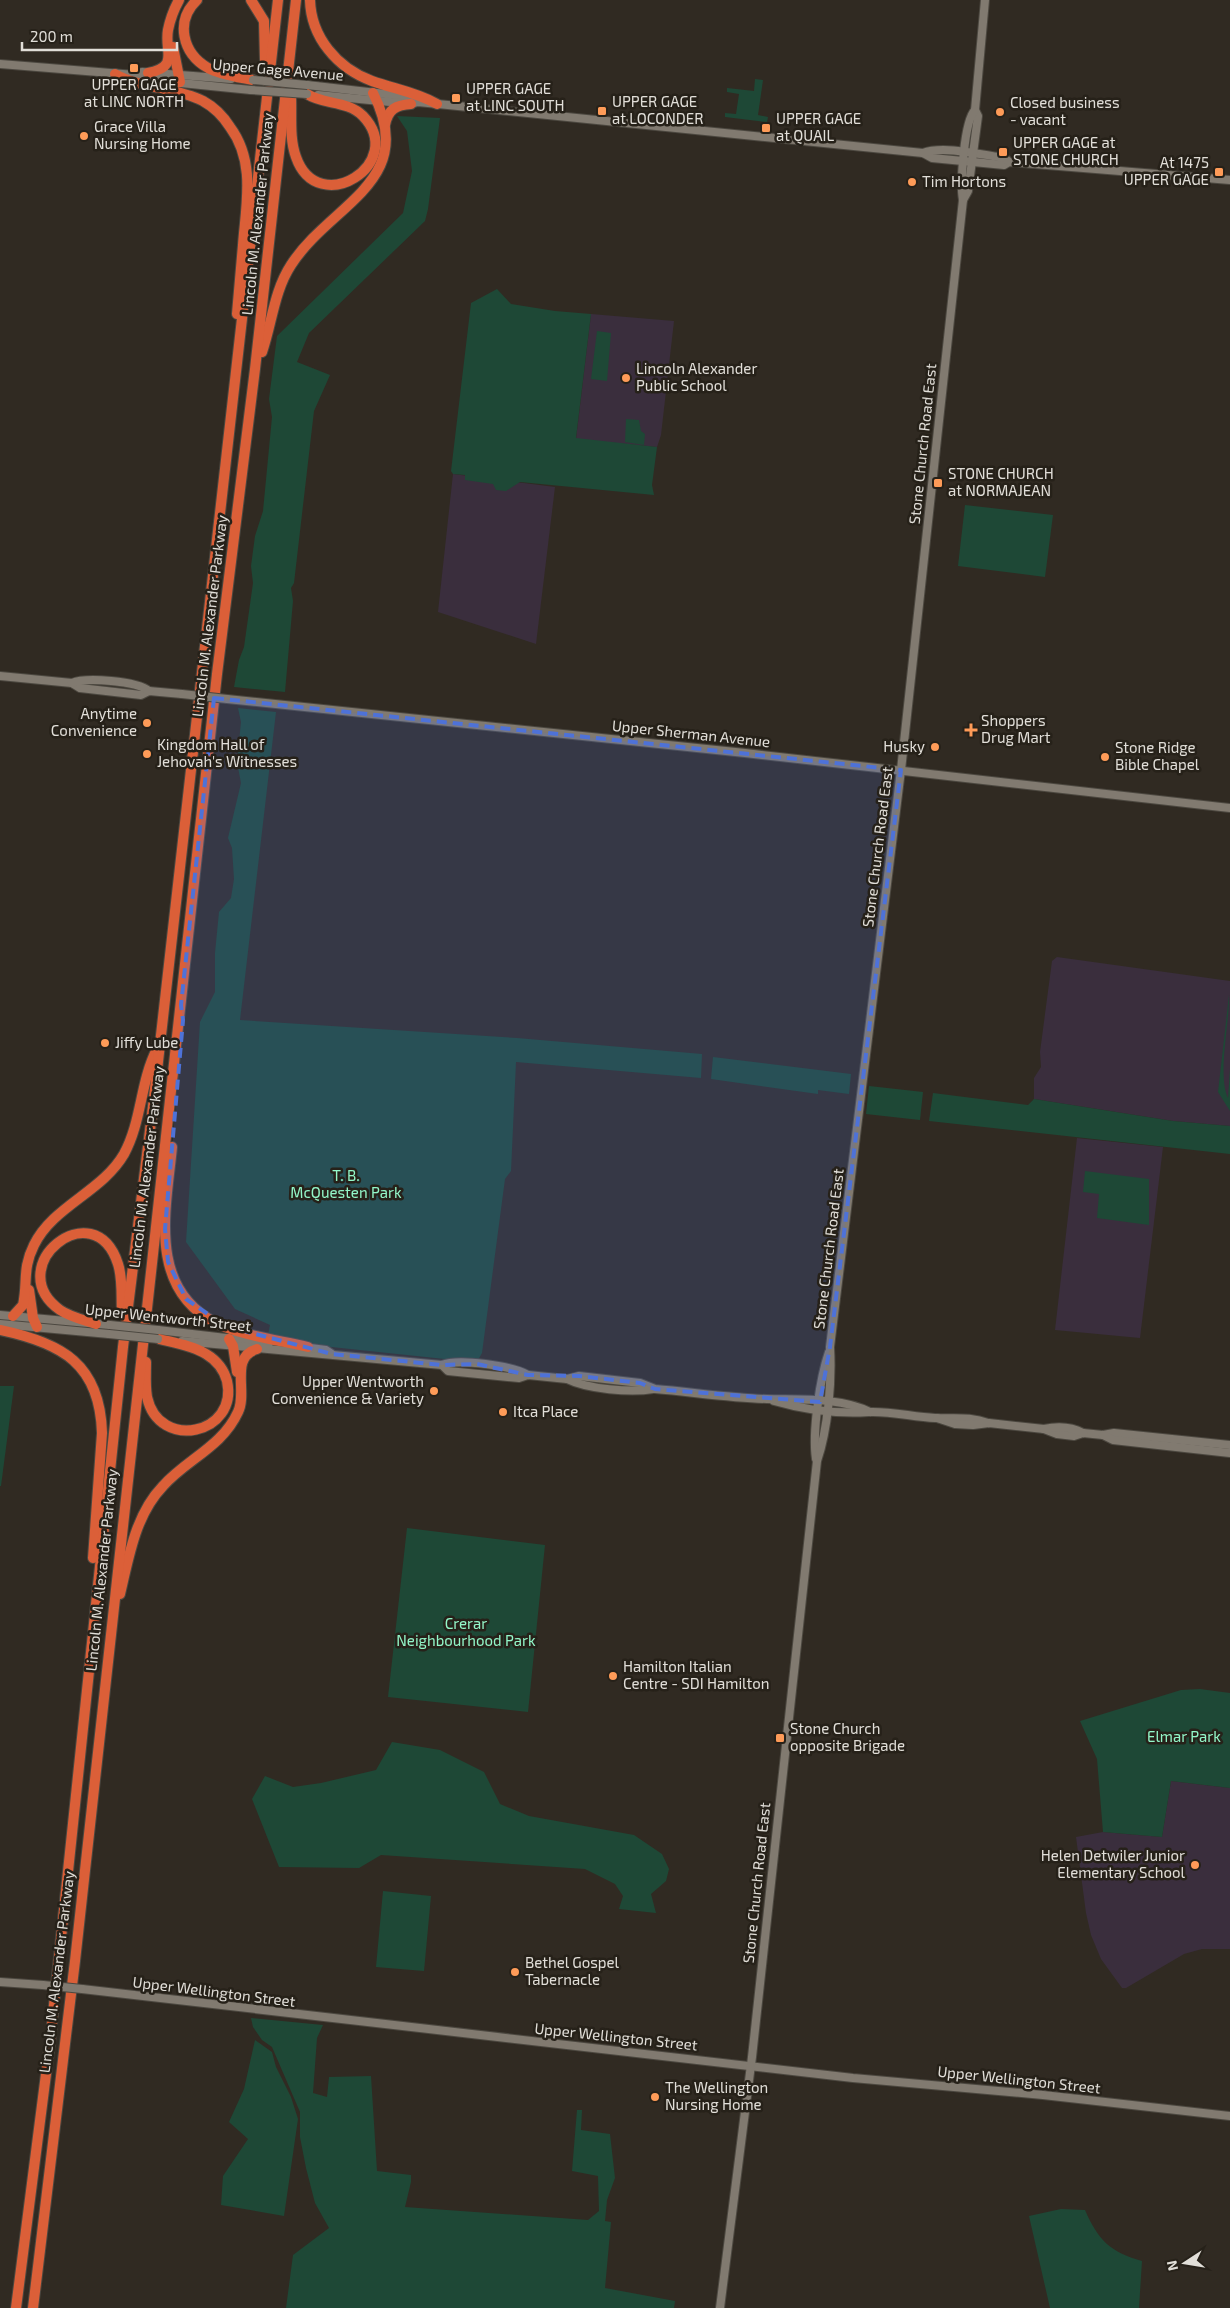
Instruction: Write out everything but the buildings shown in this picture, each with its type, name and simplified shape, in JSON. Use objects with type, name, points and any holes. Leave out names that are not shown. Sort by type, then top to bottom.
[{"type":"highway","points":[[148,73],[161,70],[166,66],[169,54],[168,31],[179,0]]},
{"type":"highway","points":[[197,0],[188,10],[184,26],[184,37],[191,52],[209,69],[252,85]]},
{"type":"highway","points":[[251,0],[260,12],[265,31],[262,115],[264,132]]},
{"type":"highway","name":"Lincoln M. Alexander Parkway","points":[[16,2308],[50,2043],[122,1347],[159,1046],[278,0]]},
{"type":"highway","name":"Lincoln M. Alexander Parkway","points":[[33,2308],[46,2182],[75,1961],[145,1308],[217,674],[255,369],[296,0]]},
{"type":"highway","points":[[310,0],[310,11],[317,33],[328,51],[349,69],[372,81],[418,94],[437,104]]},
{"type":"highway","points":[[170,23],[180,79]]},
{"type":"highway","points":[[289,67],[293,147],[301,168],[316,181],[329,185],[351,182],[362,175],[370,164],[374,147],[374,135],[370,124],[344,104],[307,90]]},
{"type":"highway","points":[[115,74],[125,80],[159,87],[201,100],[212,106],[228,124],[242,147],[248,182],[233,360],[236,378]]},
{"type":"highway","points":[[255,369],[275,302],[291,266],[312,238],[356,197],[380,170],[386,148],[385,125],[375,97]]},
{"type":"highway","points":[[385,125],[392,109],[398,105],[414,103]]},
{"type":"highway","points":[[181,1004],[183,1020],[165,1230],[166,1251],[171,1274],[186,1299],[201,1313],[216,1323],[308,1347]]},
{"type":"highway","points":[[13,1316],[23,1305],[25,1269],[30,1254],[41,1233],[101,1182],[124,1153],[137,1119],[150,1062],[159,1046]]},
{"type":"highway","points":[[96,1324],[59,1310],[48,1300],[39,1281],[39,1264],[43,1254],[54,1242],[69,1235],[78,1233],[93,1236],[106,1244],[114,1255],[120,1271],[122,1347]]},
{"type":"highway","points":[[30,1254],[28,1279],[35,1322]]},
{"type":"highway","points":[[145,1308],[146,1388],[153,1412],[164,1423],[176,1429],[190,1431],[205,1427],[220,1414],[226,1402],[228,1387],[224,1373],[214,1360],[202,1352],[158,1336]]},
{"type":"highway","points":[[0,1330],[38,1339],[66,1353],[89,1379],[98,1402],[102,1434],[87,1636],[89,1654]]},
{"type":"highway","points":[[230,1426],[236,1406],[238,1387],[231,1343]]},
{"type":"highway","points":[[112,1615],[119,1600],[136,1532],[148,1505],[162,1486],[212,1446],[230,1426],[241,1404],[242,1360],[247,1353],[257,1349]]},
{"type":"main road","name":"Stone Church Road East","points":[[720,2308],[751,2066],[817,1461],[822,1446],[824,1366],[830,1347],[901,770],[963,200],[961,190],[978,116],[975,110],[985,0]]},
{"type":"main road","name":"Upper Gage Avenue","points":[[0,64],[135,76],[141,79],[180,79],[307,90],[414,103],[924,153],[932,158],[1005,158],[1009,162],[1230,180]]},
{"type":"main road","name":"Upper Gage Avenue","points":[[135,76],[142,72],[180,79]]},
{"type":"main road","name":"Upper Sherman Avenue","points":[[0,676],[72,683],[80,688],[112,692],[140,695],[149,691],[182,694],[901,770],[1230,808]]},
{"type":"main road","name":"Upper Wentworth Street","points":[[0,1315],[108,1334],[308,1347],[326,1350],[332,1354]]},
{"type":"main road","name":"Upper Wentworth Street","points":[[0,1324],[35,1322],[110,1325],[158,1336]]},
{"type":"main road","name":"Upper Wentworth Street","points":[[231,1343],[257,1349],[442,1365],[448,1371],[519,1378],[528,1375],[568,1379],[579,1376],[640,1383],[655,1388],[768,1400],[792,1398],[857,1414],[870,1412],[937,1418],[976,1419],[989,1423],[1044,1429],[1057,1426],[1074,1428],[1083,1433],[1103,1435],[1114,1433],[1230,1444]]},
{"type":"main road","name":"Upper Wentworth Street","points":[[1103,1435],[1113,1440],[1230,1453]]},
{"type":"main road","name":"Upper Wellington Street","points":[[0,1982],[82,1989],[240,2009],[751,2066],[1230,2116]]},
{"type":"highlighted area","points":[[214,698],[901,770],[830,1347],[820,1402],[655,1389],[640,1383],[579,1376],[528,1375],[477,1364],[442,1365],[332,1354],[225,1326],[186,1299],[168,1262],[165,1229],[183,1020],[181,1005]]},
{"type":"shaded area","name":"Lincoln Alexander Public School","points":[[591,314],[674,321],[661,435],[657,447],[576,439]]},
{"type":"shaded area","points":[[453,474],[555,487],[536,644],[438,612]]},
{"type":"shaded area","points":[[1057,957],[1230,981],[1230,1126],[1173,1121],[1034,1099],[1034,1078],[1041,1067],[1040,1052],[1052,961]]},
{"type":"shaded area","points":[[1077,1138],[1163,1147],[1140,1338],[1055,1330]]},
{"type":"shaded area","points":[[1171,1781],[1230,1788],[1230,1949],[1202,1949],[1184,1954],[1126,1988],[1122,1988],[1101,1959],[1091,1935],[1086,1913],[1076,1837],[1103,1832],[1162,1837]]},
{"type":"green space","points":[[755,79],[763,80],[758,115],[768,117],[767,122],[725,117],[725,113],[736,114],[739,94],[727,92],[727,88],[754,91]]},
{"type":"green space","points":[[397,116],[440,118],[425,221],[309,333],[297,362],[330,375],[314,411],[294,583],[291,588],[293,601],[285,692],[234,687],[239,660],[244,647],[253,583],[251,566],[255,536],[263,511],[272,417],[269,399],[277,336],[403,213],[412,171],[407,131]]},
{"type":"green space","points":[[497,289],[511,304],[591,314],[576,438],[657,447],[652,485],[654,495],[520,482],[506,491],[496,490],[493,484],[465,480],[465,475],[453,474],[451,471],[471,303]]},
{"type":"green space","points":[[597,331],[611,333],[607,381],[591,379]]},
{"type":"green space","points":[[626,419],[639,420],[641,431],[645,434],[644,445],[625,442]]},
{"type":"green space","points":[[965,505],[1053,515],[1045,577],[958,566]]},
{"type":"green space","name":"T. B. McQuesten Park","points":[[238,708],[276,712],[240,1020],[517,1038],[702,1054],[701,1078],[516,1062],[511,1171],[505,1179],[482,1353],[478,1360],[473,1362],[322,1346],[268,1335],[270,1325],[235,1309],[186,1242],[200,1022],[215,992],[215,953],[219,912],[231,898],[234,879],[232,848],[228,838],[241,783],[237,762],[241,722]]},
{"type":"green space","points":[[1229,995],[1224,1076],[1228,1098],[1230,1068],[1230,1111],[1218,1092]]},
{"type":"green space","points":[[713,1057],[851,1074],[849,1094],[818,1090],[818,1094],[711,1079]]},
{"type":"green space","points":[[869,1086],[923,1092],[920,1120],[866,1114]]},
{"type":"green space","points":[[933,1093],[1028,1105],[1034,1099],[1173,1121],[1230,1126],[1230,1154],[929,1121]]},
{"type":"green space","points":[[1085,1171],[1149,1179],[1149,1225],[1097,1218],[1099,1194],[1083,1192]]},
{"type":"green space","points":[[0,1386],[14,1386],[1,1486],[0,1486]]},
{"type":"green space","name":"Crerar Neighbourhood Park","points":[[407,1528],[545,1545],[528,1712],[388,1697]]},
{"type":"green space","name":"Elmar Park","points":[[1200,1689],[1230,1693],[1230,1788],[1171,1781],[1162,1837],[1103,1832],[1097,1759],[1080,1721],[1181,1690]]},
{"type":"green space","points":[[392,1742],[440,1750],[484,1772],[500,1804],[529,1816],[634,1835],[662,1854],[669,1869],[666,1881],[651,1894],[656,1913],[619,1909],[623,1896],[615,1884],[585,1869],[381,1855],[359,1868],[279,1867],[252,1799],[265,1776],[293,1787],[321,1783],[376,1770]]},
{"type":"green space","points":[[383,1891],[431,1896],[424,1971],[376,1967]]},
{"type":"green space","points":[[251,2018],[323,2025],[317,2038],[313,2093],[327,2097],[329,2077],[371,2076],[377,2171],[411,2175],[405,2207],[588,2220],[599,2211],[598,2176],[572,2171],[577,2110],[582,2110],[581,2130],[610,2134],[615,2178],[607,2200],[605,2221],[611,2222],[605,2288],[675,2301],[674,2308],[286,2308],[293,2255],[329,2228],[315,2203],[306,2168],[300,2137],[300,2112],[272,2047],[262,2040],[253,2027]]},
{"type":"green space","points":[[255,2040],[272,2052],[276,2067],[291,2097],[298,2119],[284,2216],[221,2205],[223,2176],[248,2139],[229,2122],[244,2089]]},
{"type":"green space","points":[[1061,2209],[1085,2210],[1100,2237],[1106,2243],[1121,2253],[1142,2261],[1139,2308],[1050,2308],[1029,2216]]},
{"type":"place","name":"UPPER GAGE at LINC NORTH","points":[[134,68]]},
{"type":"place","name":"UPPER GAGE at LINC SOUTH","points":[[456,98]]},
{"type":"place","name":"UPPER GAGE at LOCONDER","points":[[602,111]]},
{"type":"place","name":"Closed business - vacant","points":[[1000,112]]},
{"type":"place","name":"UPPER GAGE at QUAIL","points":[[766,128]]},
{"type":"place","name":"Grace Villa Nursing Home","points":[[84,136]]},
{"type":"place","name":"UPPER GAGE at STONE CHURCH","points":[[1003,152]]},
{"type":"place","name":"At 1475 UPPER GAGE","points":[[1219,172]]},
{"type":"place","name":"Tim Hortons","points":[[912,182]]},
{"type":"place","name":"Lincoln Alexander Public School","points":[[626,378]]},
{"type":"place","name":"STONE CHURCH at NORMAJEAN","points":[[938,483]]},
{"type":"place","name":"Anytime Convenience","points":[[147,723]]},
{"type":"place","name":"Shoppers Drug Mart","points":[[971,730]]},
{"type":"place","name":"Husky","points":[[935,747]]},
{"type":"place","name":"Kingdom Hall of Jehovah's Witnesses","points":[[147,754]]},
{"type":"place","name":"Stone Ridge Bible Chapel","points":[[1105,757]]},
{"type":"place","name":"Jiffy Lube","points":[[105,1043]]},
{"type":"place","name":"Upper Wentworth Convenience & Variety","points":[[434,1391]]},
{"type":"place","name":"Itca Place","points":[[503,1412]]},
{"type":"place","name":"Hamilton Italian Centre - SDI Hamilton","points":[[613,1676]]},
{"type":"place","name":"Stone Church opposite Brigade","points":[[780,1738]]},
{"type":"place","name":"Helen Detwiler Junior Elementary School","points":[[1195,1865]]},
{"type":"place","name":"Bethel Gospel Tabernacle","points":[[515,1972]]},
{"type":"place","name":"The Wellington Nursing Home","points":[[655,2097]]}]
